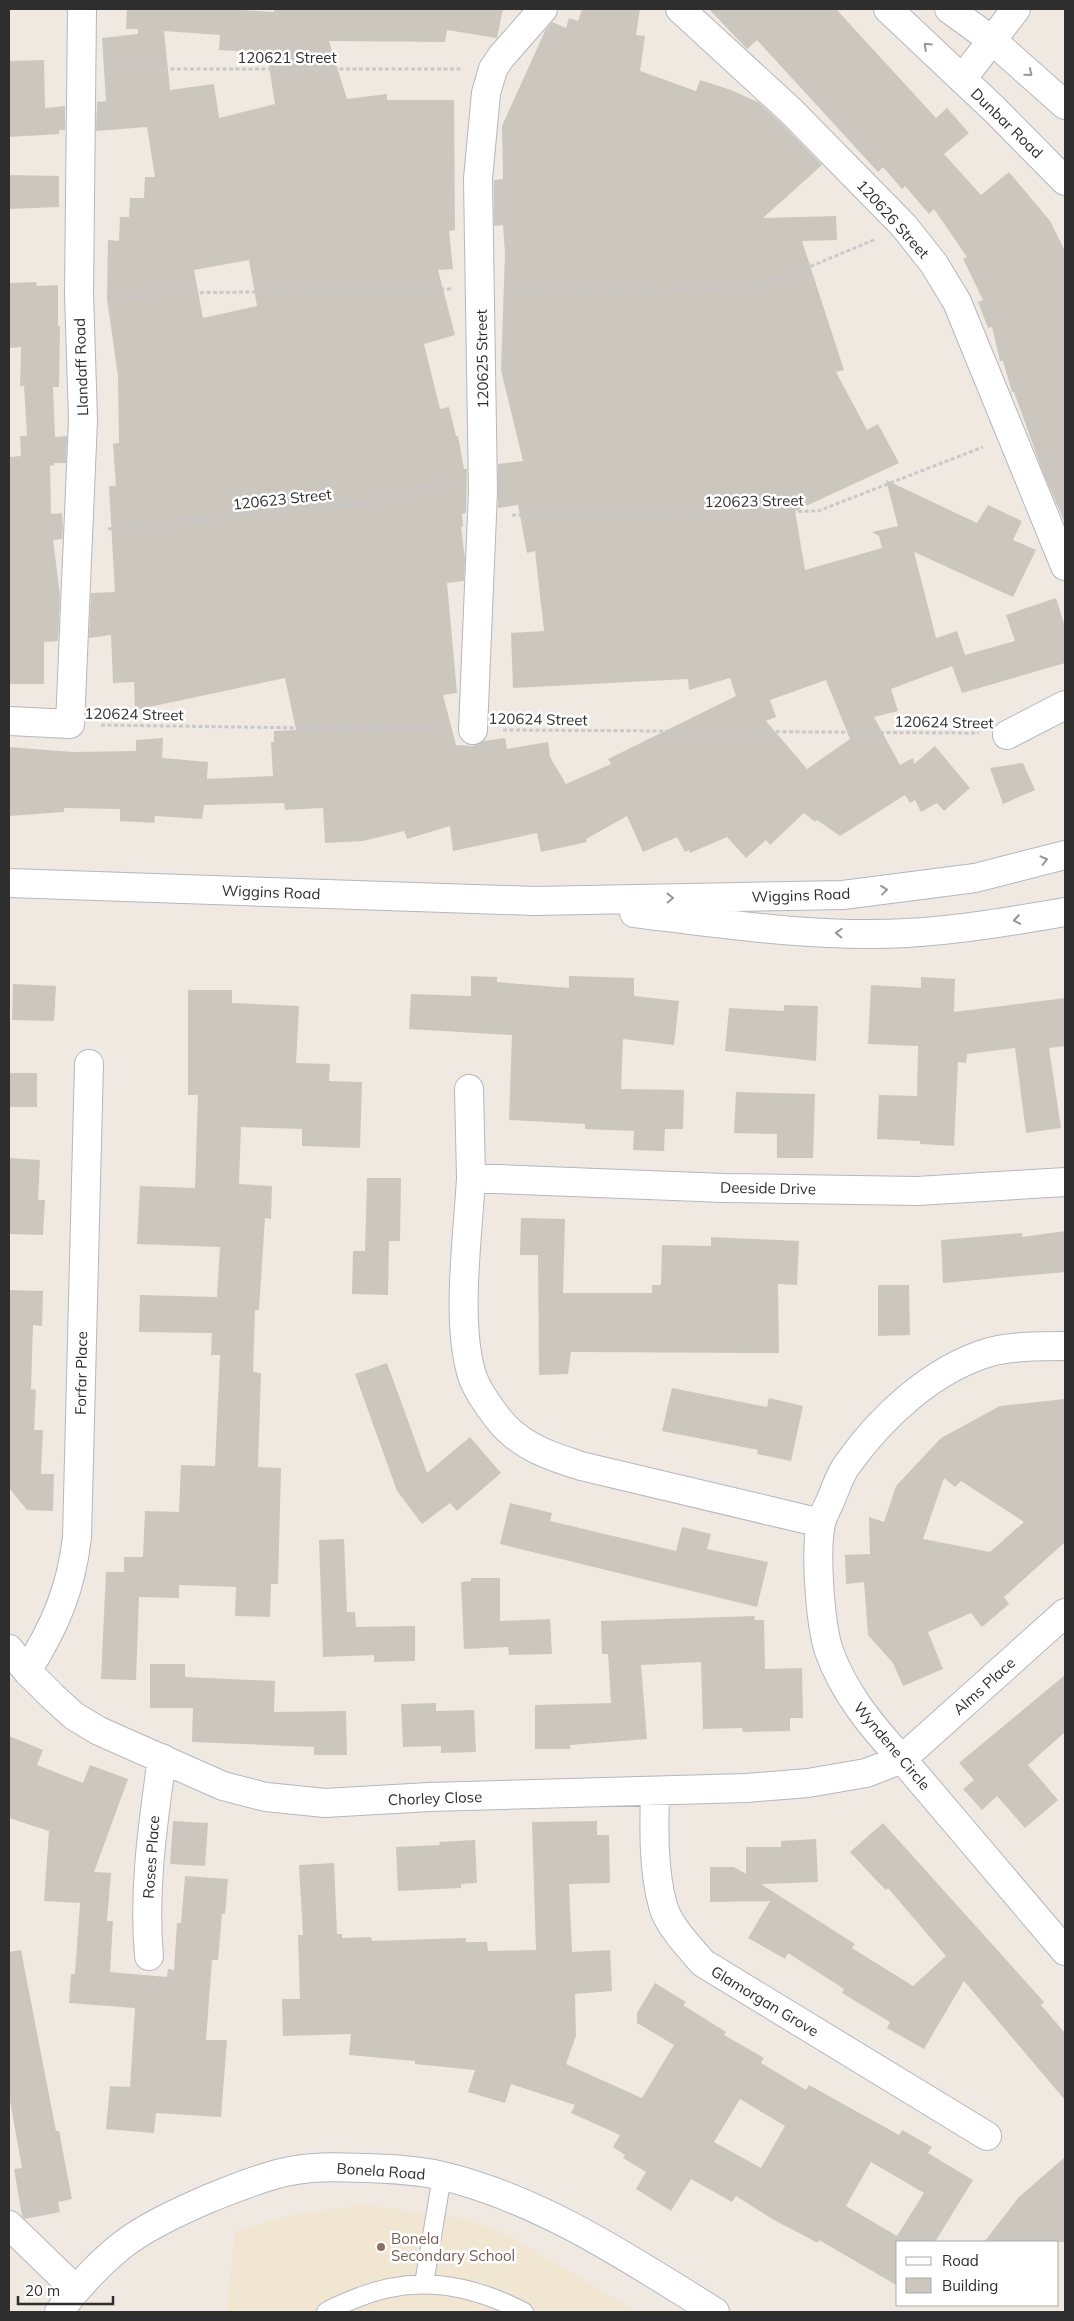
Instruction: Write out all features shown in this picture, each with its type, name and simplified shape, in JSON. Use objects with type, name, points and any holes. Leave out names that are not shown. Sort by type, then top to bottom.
[{"type":"street","name":"Llandaff Road","points":[[70,724],[80,532],[83,420],[79,294],[82,9]]},
{"type":"street","name":"120625 Street","points":[[473,730],[483,504],[478,179],[486,93],[493,69],[544,9]]},
{"type":"street","name":"120626 Street","points":[[680,9],[791,112],[904,226],[928,257],[957,302],[1065,566]]},
{"type":"street","points":[[888,9],[962,79]]},
{"type":"street","points":[[949,9],[993,41],[1065,105]]},
{"type":"street","name":"Dunbar Road","points":[[1016,9],[962,79],[1065,182]]},
{"type":"street","points":[[1007,735],[1065,705]]},
{"type":"street","points":[[9,721],[70,724]]},
{"type":"street","name":"Wiggins Road","points":[[9,883],[534,901],[843,895],[975,878],[1065,855]]},
{"type":"street","name":"Wiggins Road","points":[[534,901],[775,930],[842,933],[905,933],[960,929],[1065,912]]},
{"type":"street","name":"Forfar Place","points":[[26,1671],[47,1639],[63,1605],[74,1570],[78,1537],[89,1064]]},
{"type":"street","points":[[469,1089],[471,1178],[464,1322],[471,1373],[487,1404],[512,1434],[544,1454],[582,1466],[821,1523]]},
{"type":"street","name":"Deeside Drive","points":[[471,1178],[714,1187],[917,1191],[1065,1182]]},
{"type":"street","name":"Wyndene Circle","points":[[1065,1346],[1041,1346],[991,1352],[962,1363],[933,1380],[888,1416],[846,1466],[821,1523],[818,1581],[828,1650],[849,1694],[876,1732],[902,1759],[1065,1951]]},
{"type":"street","name":"Alms Place","points":[[902,1759],[1065,1613]]},
{"type":"street","name":"Chorley Close","points":[[9,1649],[26,1671],[74,1716],[99,1732],[223,1786],[266,1797],[325,1803],[438,1797],[746,1788],[808,1783],[866,1773],[902,1759]]},
{"type":"street","name":"Roses Place","points":[[149,1956],[147,1929],[148,1856],[162,1758]]},
{"type":"street","name":"Glamorgan Grove","points":[[655,1791],[654,1827],[663,1908],[682,1939],[703,1963],[987,2136]]},
{"type":"street","name":"Bonela Road","points":[[59,2312],[76,2290],[116,2250],[174,2214],[230,2190],[282,2172],[332,2166],[380,2168],[442,2176],[550,2215],[649,2271],[715,2312]]},
{"type":"street","points":[[9,2225],[76,2290]]},
{"type":"lane","points":[[424,2284],[442,2176]]},
{"type":"lane","points":[[326,2312],[378,2289],[402,2284],[455,2287],[501,2300],[524,2312]]},
{"type":"path","name":"120621 Street","points":[[82,70],[493,69]]},
{"type":"path","name":"120623 Street","points":[[80,532],[378,500],[414,489],[452,483],[483,504],[588,512],[791,512],[818,510],[1012,436]]},
{"type":"path","name":"120624 Street","points":[[70,724],[473,730],[935,732],[1007,735]]},
{"type":"shaded area","name":"Bonela Secondary School","points":[[363,2205],[458,2217],[502,2232],[638,2312],[226,2312],[235,2231],[289,2216]]},
{"type":"building","points":[[127,9],[226,9],[274,12],[274,9],[503,9],[497,38],[447,30],[445,42],[329,41],[347,99],[387,94],[387,100],[454,100],[455,230],[449,231],[453,269],[438,270],[455,335],[424,344],[440,409],[449,407],[456,436],[458,436],[464,469],[467,469],[466,513],[462,514],[463,526],[461,527],[465,559],[464,581],[447,583],[457,693],[443,695],[456,745],[473,746],[483,741],[505,738],[507,749],[548,742],[550,757],[566,784],[611,764],[608,759],[736,696],[730,678],[689,690],[688,679],[513,688],[511,633],[544,631],[535,551],[527,553],[518,505],[498,508],[498,464],[523,461],[501,370],[505,254],[503,225],[494,226],[494,180],[503,179],[502,126],[545,31],[552,22],[566,28],[569,18],[578,21],[582,9],[640,9],[636,35],[645,36],[640,71],[696,91],[700,80],[731,90],[758,102],[822,165],[763,218],[836,216],[837,240],[802,241],[844,370],[836,372],[867,430],[878,424],[899,463],[795,511],[805,570],[882,548],[879,536],[872,532],[898,526],[886,480],[977,523],[988,505],[1022,521],[1013,540],[1036,550],[1013,597],[914,552],[936,638],[957,631],[965,655],[1015,641],[1006,615],[1056,598],[1065,627],[1065,663],[962,693],[952,666],[891,689],[898,711],[874,717],[900,765],[913,758],[914,764],[935,746],[970,788],[944,811],[937,803],[921,812],[915,800],[910,803],[905,795],[840,836],[817,820],[815,822],[804,813],[770,845],[766,840],[746,858],[727,837],[690,853],[689,850],[685,852],[677,837],[643,852],[627,816],[586,839],[587,842],[541,852],[537,833],[453,851],[450,826],[407,839],[404,831],[363,841],[325,843],[323,808],[285,810],[284,803],[204,805],[202,819],[155,816],[154,823],[120,821],[120,809],[64,808],[64,812],[9,816],[9,747],[73,752],[136,751],[136,740],[163,738],[162,758],[208,762],[207,779],[273,776],[271,742],[274,742],[274,731],[296,730],[285,678],[135,710],[134,682],[113,683],[111,635],[89,638],[91,593],[115,592],[109,486],[116,486],[113,444],[119,443],[118,376],[107,299],[108,240],[119,241],[120,217],[129,217],[130,198],[144,198],[145,177],[155,177],[147,127],[96,131],[97,102],[106,101],[102,38],[138,34],[138,29],[126,29]],"holes":[[[164,31],[220,35],[219,50],[267,53],[275,104],[219,118],[214,84],[170,90]],[[249,260],[257,306],[203,318],[194,270]],[[826,680],[850,739],[807,769],[766,721],[776,717],[770,700]]]},
{"type":"building","points":[[709,9],[836,9],[936,118],[947,108],[969,133],[944,154],[981,195],[1009,172],[1050,221],[1065,251],[1065,523],[1042,470],[1014,392],[1012,392],[1003,361],[1000,361],[992,327],[988,328],[978,302],[983,300],[963,259],[967,257],[934,209],[929,214],[905,186],[902,189],[883,167],[878,172],[757,40],[747,49]]},
{"type":"building","points":[[44,60],[45,108],[65,106],[65,130],[59,130],[59,134],[9,137],[9,61]]},
{"type":"building","points":[[9,175],[59,176],[59,207],[9,209]]},
{"type":"building","points":[[36,282],[37,286],[58,285],[58,326],[60,326],[59,387],[53,387],[55,437],[67,436],[66,463],[54,463],[54,465],[50,466],[51,514],[62,513],[63,528],[62,539],[53,540],[60,595],[58,641],[44,642],[44,684],[9,684],[9,457],[21,456],[20,436],[27,436],[24,386],[20,386],[21,347],[9,348],[9,283]]},
{"type":"building","points":[[1023,763],[1035,790],[1003,804],[990,768]]},
{"type":"building","points":[[471,976],[497,977],[497,982],[569,988],[569,976],[634,978],[634,996],[679,1001],[674,1045],[623,1039],[621,1089],[684,1090],[683,1129],[665,1129],[664,1151],[633,1150],[634,1131],[585,1129],[585,1124],[509,1120],[512,1035],[409,1029],[411,994],[471,996]]},
{"type":"building","points":[[921,977],[955,979],[954,1012],[1065,998],[1065,1046],[1049,1048],[1061,1128],[1026,1133],[1015,1048],[967,1054],[966,1063],[958,1062],[954,1146],[920,1144],[920,1141],[877,1139],[879,1095],[917,1096],[918,1046],[868,1044],[871,985],[921,988]]},
{"type":"building","points":[[13,984],[56,986],[54,1021],[12,1020]]},
{"type":"building","points":[[188,990],[232,990],[232,1003],[299,1006],[296,1063],[330,1064],[329,1081],[362,1082],[360,1148],[302,1146],[302,1129],[241,1127],[239,1184],[272,1186],[271,1219],[265,1218],[259,1310],[255,1310],[253,1372],[261,1373],[258,1467],[281,1468],[278,1584],[271,1584],[270,1617],[235,1616],[236,1587],[179,1585],[179,1598],[139,1597],[136,1680],[101,1679],[106,1572],[124,1572],[124,1557],[143,1557],[145,1511],[179,1512],[181,1465],[215,1466],[220,1355],[211,1355],[212,1333],[139,1332],[140,1295],[217,1297],[220,1247],[137,1244],[140,1186],[195,1188],[198,1095],[188,1095]]},
{"type":"building","points":[[784,1005],[818,1006],[816,1061],[725,1051],[729,1008],[784,1011]]},
{"type":"building","points":[[9,1073],[37,1073],[37,1107],[9,1107]]},
{"type":"building","points":[[736,1092],[815,1094],[813,1158],[777,1158],[777,1134],[734,1133]]},
{"type":"building","points":[[9,1158],[40,1160],[38,1200],[45,1200],[43,1235],[9,1234]]},
{"type":"building","points":[[367,1178],[401,1178],[400,1241],[389,1241],[388,1295],[352,1294],[353,1251],[365,1251]]},
{"type":"building","points":[[521,1218],[565,1219],[563,1293],[652,1293],[652,1285],[661,1285],[662,1245],[711,1246],[711,1237],[799,1241],[797,1285],[778,1284],[779,1353],[571,1352],[568,1374],[539,1375],[538,1255],[520,1255]]},
{"type":"building","points":[[1065,1231],[1065,1272],[943,1283],[941,1240],[1022,1233],[1022,1237]]},
{"type":"building","points":[[878,1285],[909,1285],[910,1335],[878,1336]]},
{"type":"building","points":[[9,1290],[43,1291],[42,1326],[33,1325],[31,1389],[36,1390],[34,1430],[43,1430],[41,1474],[54,1474],[53,1511],[27,1510],[9,1488]]},
{"type":"building","points":[[387,1363],[427,1473],[470,1437],[501,1473],[457,1511],[450,1503],[422,1524],[397,1491],[355,1374]]},
{"type":"building","points":[[672,1388],[767,1407],[769,1398],[803,1406],[791,1461],[757,1454],[758,1450],[662,1431]]},
{"type":"building","points":[[1065,1399],[1065,1542],[1004,1597],[1009,1604],[982,1627],[971,1613],[928,1632],[943,1669],[903,1686],[893,1663],[868,1635],[864,1582],[846,1584],[845,1555],[870,1554],[869,1517],[884,1522],[896,1486],[941,1438],[1000,1406]],"holes":[[[944,1478],[955,1487],[961,1481],[1024,1522],[990,1552],[923,1539]]]},
{"type":"building","points":[[510,1503],[552,1513],[550,1521],[676,1551],[682,1527],[711,1534],[707,1549],[768,1562],[757,1607],[500,1544]]},
{"type":"building","points":[[344,1539],[347,1612],[355,1612],[356,1627],[415,1626],[415,1661],[374,1662],[374,1655],[323,1657],[319,1540]]},
{"type":"building","points":[[471,1578],[500,1578],[500,1621],[550,1619],[552,1654],[509,1655],[508,1647],[464,1649],[461,1582],[471,1581]]},
{"type":"building","points":[[755,1616],[754,1620],[764,1620],[765,1669],[802,1668],[803,1718],[790,1718],[790,1731],[743,1732],[742,1728],[703,1729],[701,1662],[641,1665],[647,1739],[570,1745],[570,1749],[535,1749],[535,1705],[611,1703],[608,1654],[602,1654],[601,1621]]},
{"type":"building","points":[[150,1664],[185,1664],[185,1677],[275,1681],[274,1712],[346,1711],[347,1755],[314,1755],[314,1747],[192,1742],[193,1708],[150,1708]]},
{"type":"building","points":[[1065,1675],[1065,1732],[1028,1765],[1058,1800],[1025,1828],[997,1796],[982,1810],[963,1789],[974,1780],[959,1763]]},
{"type":"building","points":[[436,1703],[436,1711],[474,1710],[476,1752],[441,1753],[441,1746],[403,1747],[401,1704]]},
{"type":"building","points":[[9,1736],[43,1750],[37,1765],[83,1783],[90,1765],[128,1779],[94,1872],[111,1873],[107,1921],[113,1921],[110,1972],[167,1977],[168,1969],[174,1970],[177,1923],[181,1923],[185,1876],[228,1879],[225,1914],[222,1914],[218,1960],[212,1960],[206,2040],[227,2040],[221,2117],[156,2113],[154,2133],[106,2129],[110,2086],[130,2087],[135,2008],[69,2003],[71,1974],[75,1974],[80,1903],[44,1901],[49,1831],[9,1818]]},
{"type":"building","points":[[173,1821],[208,1823],[205,1866],[170,1864]]},
{"type":"building","points":[[597,1821],[597,1835],[609,1835],[610,1883],[569,1884],[572,1952],[610,1950],[612,1991],[575,1994],[576,2036],[566,2064],[642,2098],[674,2045],[637,2023],[637,2013],[655,1983],[686,2002],[683,2005],[726,2032],[724,2035],[764,2058],[761,2063],[806,2090],[809,2085],[899,2135],[902,2130],[932,2147],[928,2153],[973,2180],[936,2241],[896,2241],[896,2285],[819,2240],[818,2243],[774,2220],[736,2196],[732,2202],[691,2179],[671,2211],[636,2189],[646,2172],[623,2158],[625,2155],[613,2147],[620,2135],[571,2113],[575,2105],[511,2084],[505,2103],[468,2092],[475,2070],[415,2064],[415,2061],[349,2055],[351,2034],[283,2036],[282,1999],[300,1999],[298,1935],[303,1935],[299,1865],[334,1863],[337,1934],[342,1934],[342,1938],[371,1937],[372,1941],[466,1938],[466,1942],[487,1942],[488,1951],[536,1950],[532,1822]],"holes":[[[740,2099],[785,2126],[761,2168],[714,2142]],[[871,2162],[924,2193],[897,2236],[846,2206]]]},
{"type":"building","points":[[883,1823],[1044,2002],[1041,2005],[1065,2033],[1065,2100],[964,1981],[924,2049],[887,2028],[890,2022],[842,1993],[844,1989],[788,1953],[785,1959],[748,1938],[770,1901],[710,1902],[710,1867],[734,1867],[746,1874],[746,1847],[781,1847],[781,1841],[816,1839],[818,1882],[761,1884],[855,1944],[852,1948],[913,1986],[946,1956],[888,1888],[886,1890],[850,1852]]},
{"type":"building","points":[[475,1840],[477,1883],[461,1884],[461,1888],[398,1891],[396,1847],[440,1845],[439,1842]]},
{"type":"building","points":[[21,1950],[56,2131],[59,2131],[72,2199],[58,2202],[60,2212],[25,2219],[22,2216],[14,2169],[22,2168],[9,2095],[9,1952]]},
{"type":"building","points":[[1065,2157],[1065,2242],[985,2241],[1019,2197]]},
{"type":"place","name":"Bonela Secondary School","points":[[381,2247]]}]
